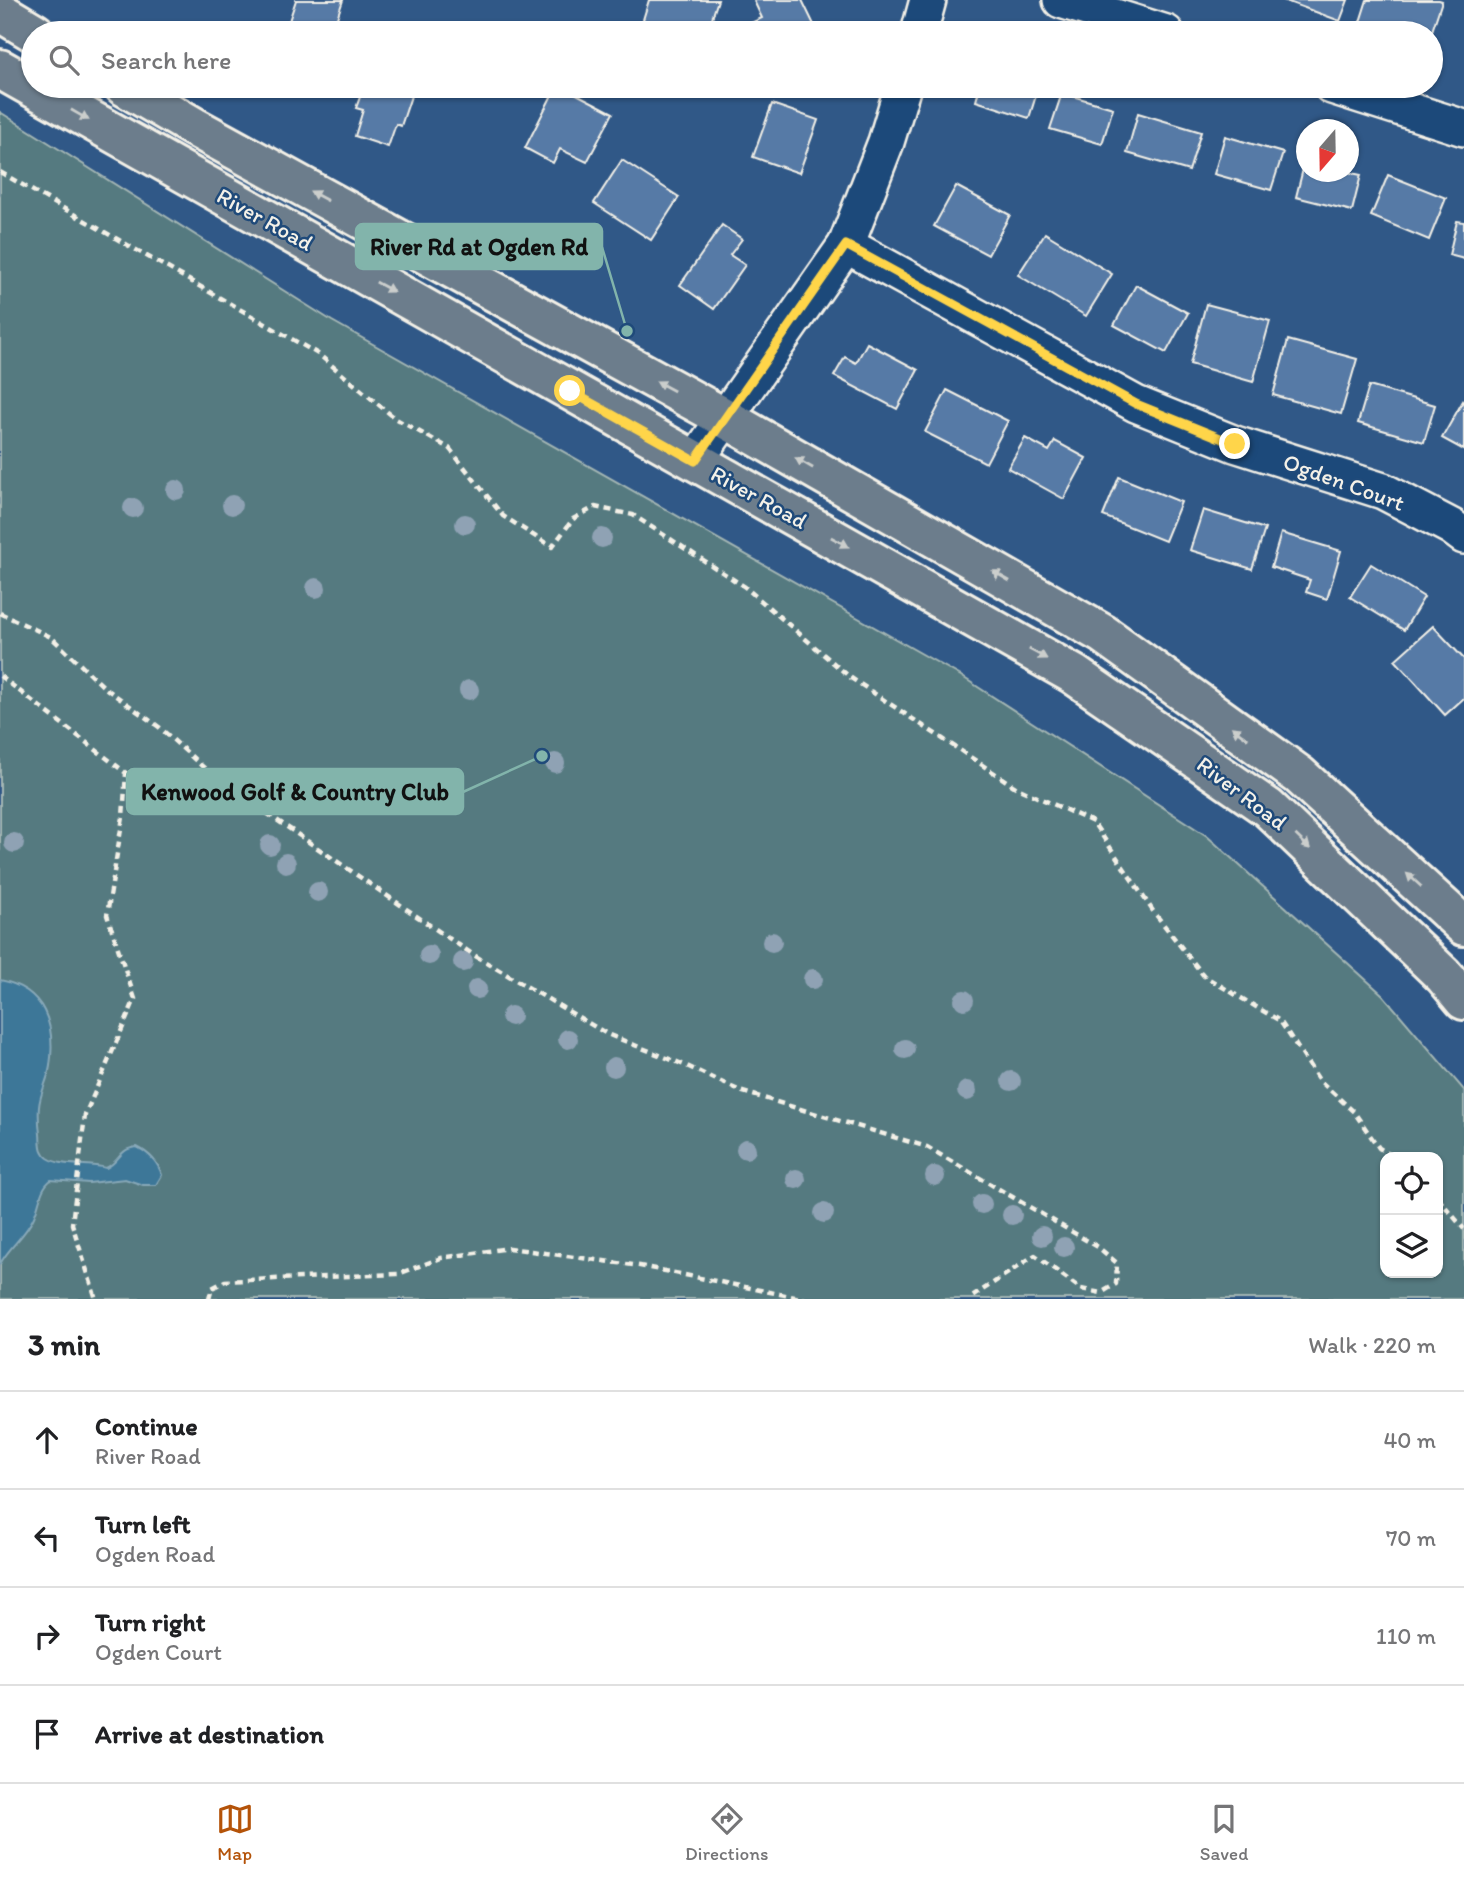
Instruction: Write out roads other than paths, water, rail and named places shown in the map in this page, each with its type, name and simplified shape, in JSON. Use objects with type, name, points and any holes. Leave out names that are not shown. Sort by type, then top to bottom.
[{"type":"main road","points":[[0,12],[21,25]]},
{"type":"main road","name":"River Road","points":[[0,69],[21,81]]},
{"type":"main road","name":"River Road","points":[[51,98],[1073,674],[1268,808],[1444,976],[1464,1000]]},
{"type":"main road","name":"River Road","points":[[144,98],[725,418],[1103,634],[1299,775],[1464,926]]},
{"type":"street","points":[[922,21],[928,0]]},
{"type":"street","points":[[1061,0],[1128,21]]},
{"type":"street","points":[[695,461],[846,245],[886,142],[899,98]]},
{"type":"street","points":[[1370,98],[1464,128]]},
{"type":"street","name":"Ogden Court","points":[[846,245],[1136,404],[1235,444],[1383,491],[1464,536]]},
{"type":"water","points":[[0,980],[28,991],[37,1000],[49,1023],[50,1066],[39,1114],[43,1153],[61,1163],[106,1168],[126,1150],[137,1147],[153,1158],[162,1175],[156,1185],[143,1185],[125,1179],[89,1183],[51,1180],[44,1188],[30,1225],[0,1264]]},
{"type":"place","name":"River Rd at Ogden Rd","points":[[627,331]]},
{"type":"place","name":"Kenwood Golf & Country Club","points":[[542,756]]}]
